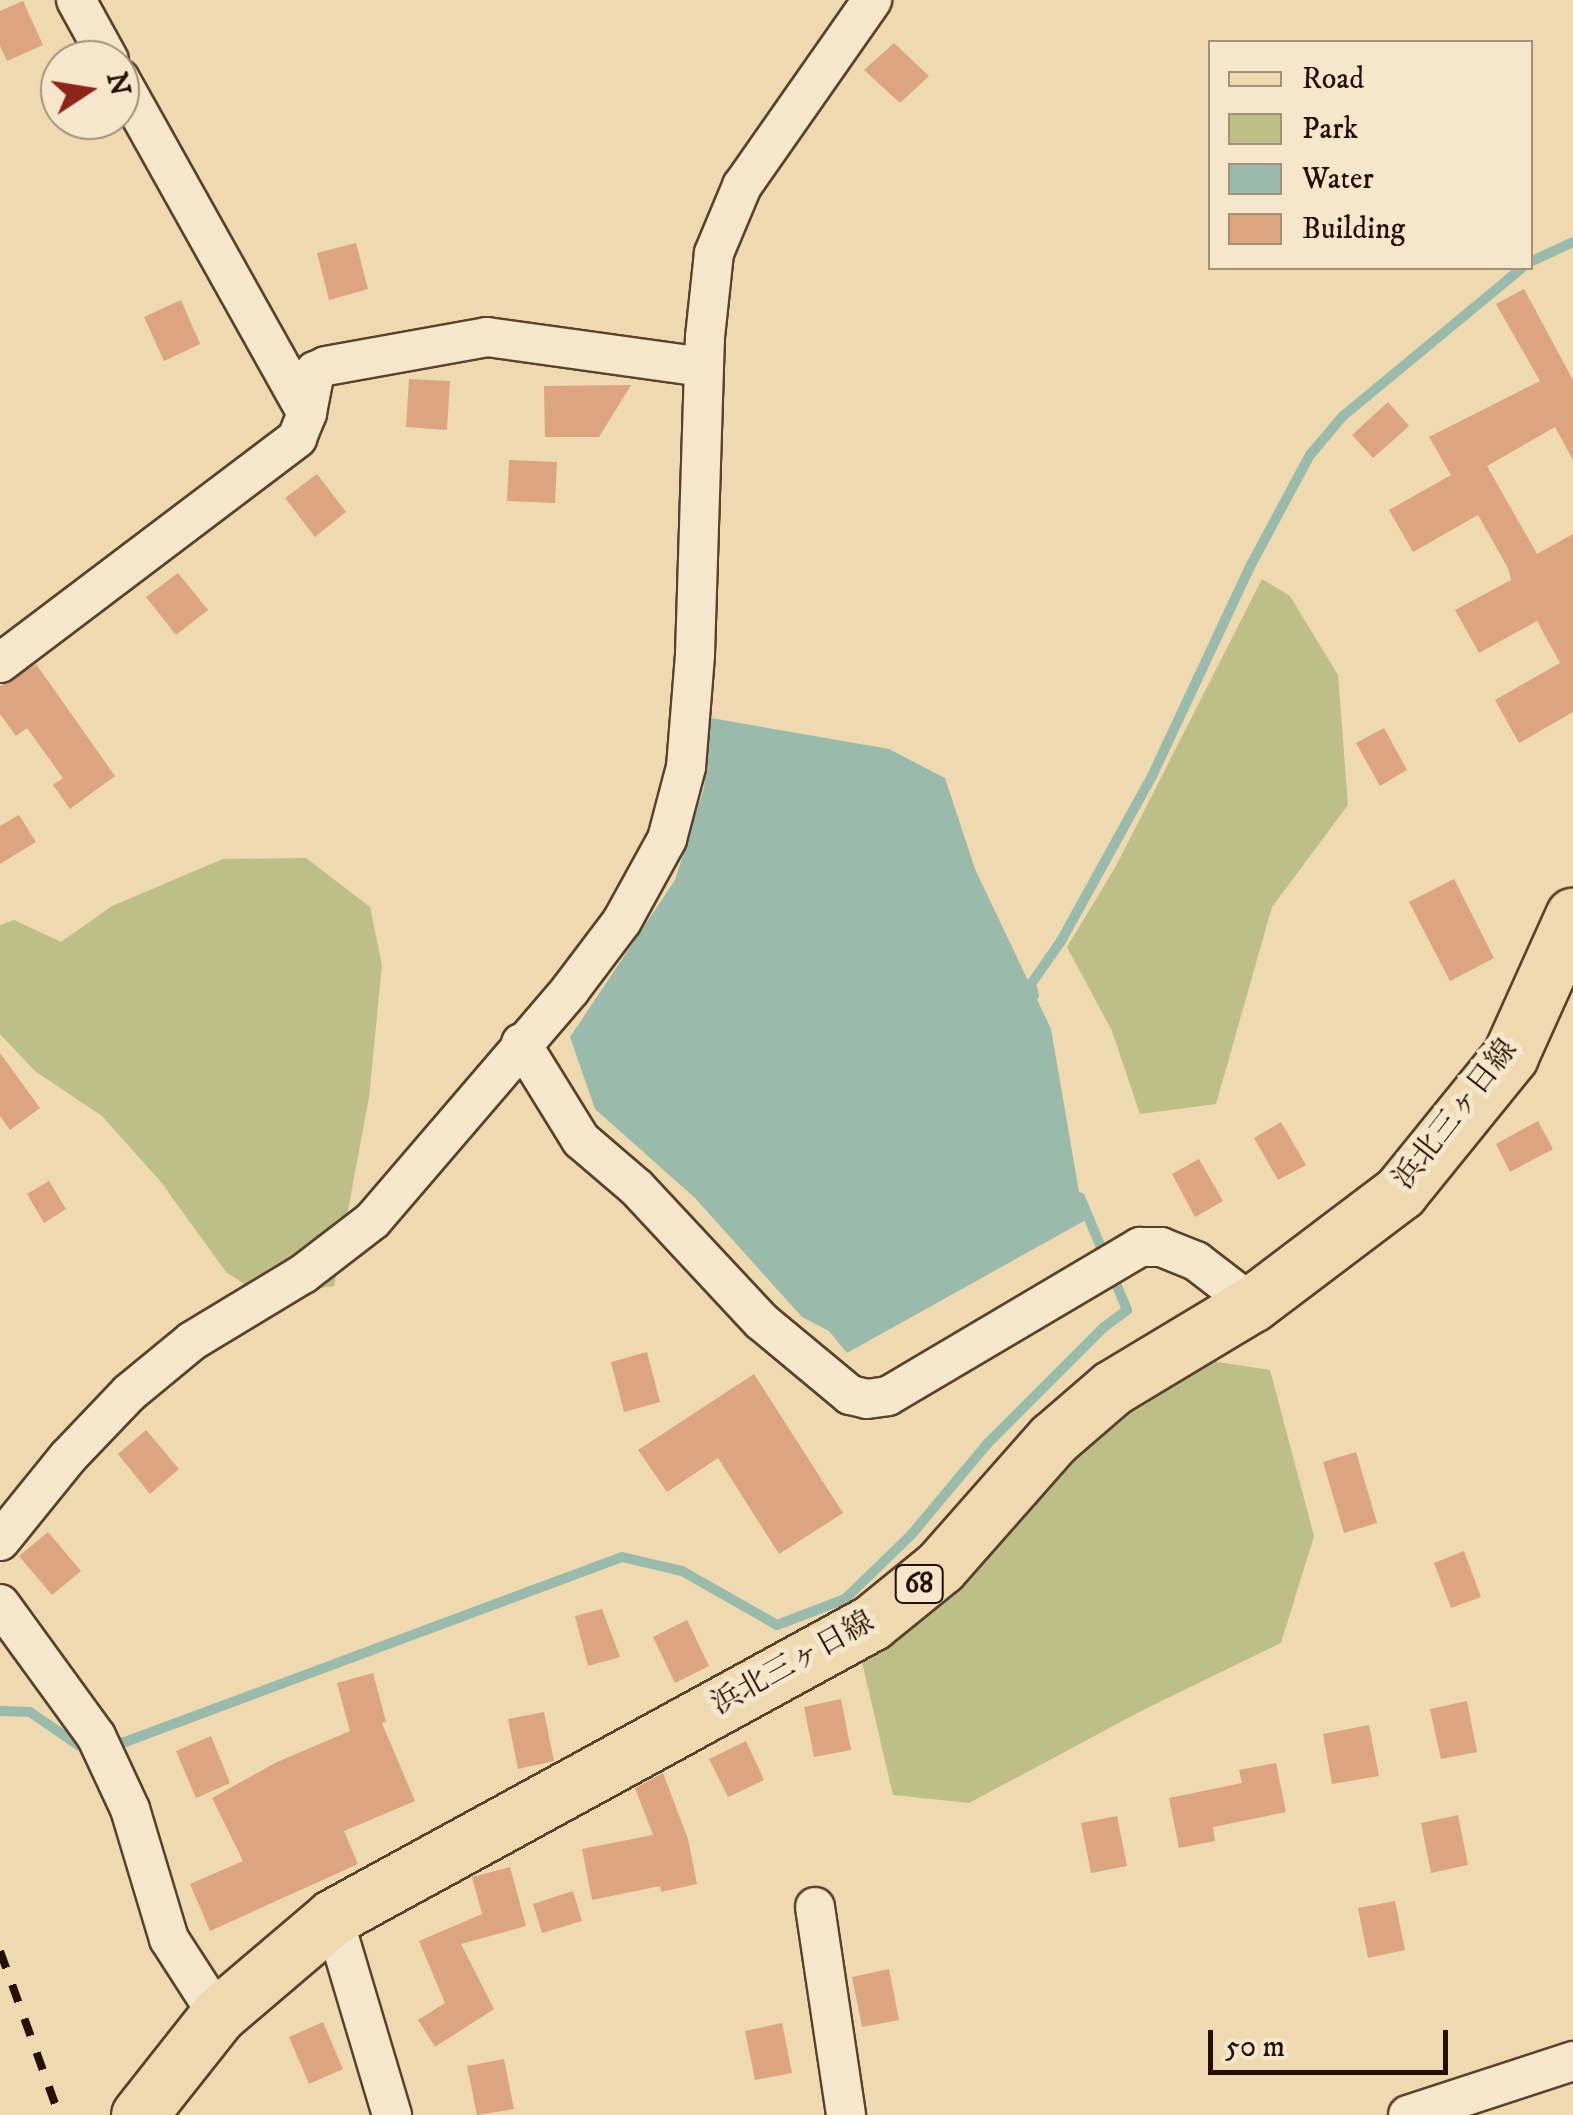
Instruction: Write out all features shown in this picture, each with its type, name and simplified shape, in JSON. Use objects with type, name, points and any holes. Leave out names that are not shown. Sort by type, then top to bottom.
[{"type":"main road","name":"浜北三ヶ日線","points":[[139,2115],[218,2015],[333,1917],[871,1623],[940,1567],[1054,1439],[1112,1388],[1252,1304],[1400,1192],[1510,1056],[1573,916]]},
{"type":"street","points":[[76,0],[98,40]]},
{"type":"street","points":[[0,1541],[68,1457],[129,1392],[192,1341],[302,1274],[373,1220],[622,920],[668,839],[686,767],[695,654],[704,367],[714,253],[742,186],[872,0]]},
{"type":"street","points":[[140,115],[307,414]]},
{"type":"street","points":[[0,662],[297,438],[307,414],[314,371],[487,338],[704,367]]},
{"type":"street","points":[[521,1043],[581,1140],[638,1188],[761,1321],[850,1395],[867,1399],[888,1396],[1140,1247],[1161,1246],[1196,1261],[1252,1304]]},
{"type":"street","points":[[0,1604],[103,1750],[130,1809],[169,1940],[218,2015]]},
{"type":"street","points":[[815,1907],[846,2115]]},
{"type":"street","points":[[333,1917],[392,2115]]},
{"type":"street","points":[[1408,2115],[1573,2060]]},
{"type":"green space","points":[[1262,579],[1290,596],[1338,675],[1348,805],[1272,907],[1216,1104],[1140,1114],[1112,1031],[1067,947],[1116,866]]},
{"type":"green space","points":[[306,858],[370,907],[382,965],[369,1097],[334,1286],[263,1296],[226,1272],[161,1182],[102,1116],[35,1071],[0,1034],[0,925],[14,920],[61,942],[112,906],[223,859]]},
{"type":"green space","points":[[1205,1360],[1270,1370],[1314,1536],[1281,1643],[1143,1710],[969,1803],[893,1795],[859,1649],[1022,1475]]},
{"type":"water","points":[[711,718],[889,749],[945,778],[975,869],[1051,1029],[1084,1221],[847,1353],[829,1331],[802,1317],[695,1198],[595,1109],[570,1037],[675,880],[704,788]]},
{"type":"building","points":[[23,1],[40,46],[7,61],[0,46],[0,11]]},
{"type":"building","points":[[894,43],[929,76],[900,103],[864,70]]},
{"type":"building","points":[[356,243],[368,289],[329,300],[317,253]]},
{"type":"building","points":[[1524,289],[1573,380],[1573,460],[1555,427],[1487,466],[1537,554],[1573,534],[1573,712],[1519,743],[1495,700],[1560,663],[1537,621],[1479,653],[1455,610],[1511,580],[1508,568],[1478,515],[1413,552],[1389,510],[1451,475],[1429,437],[1540,381],[1496,304]]},
{"type":"building","points":[[181,300],[200,344],[164,361],[144,317]]},
{"type":"building","points":[[409,379],[450,381],[447,430],[406,427]]},
{"type":"building","points":[[631,385],[599,437],[545,437],[544,386]]},
{"type":"building","points":[[1388,402],[1409,426],[1373,458],[1352,435]]},
{"type":"building","points":[[509,460],[557,462],[555,503],[507,501]]},
{"type":"building","points":[[317,474],[346,512],[315,537],[285,498]]},
{"type":"building","points":[[178,573],[208,610],[176,635],[146,597]]},
{"type":"building","points":[[36,664],[115,776],[70,809],[53,785],[63,778],[27,728],[16,736],[0,714],[0,686]]},
{"type":"building","points":[[1384,728],[1407,770],[1380,786],[1356,743]]},
{"type":"building","points":[[19,815],[36,842],[0,864],[0,826]]},
{"type":"building","points":[[1454,879],[1494,958],[1450,981],[1409,902]]},
{"type":"building","points":[[0,1053],[40,1108],[10,1130],[0,1116]]},
{"type":"building","points":[[1538,1121],[1553,1149],[1510,1172],[1496,1144]]},
{"type":"building","points":[[1281,1122],[1306,1165],[1278,1180],[1254,1138]]},
{"type":"building","points":[[1199,1159],[1223,1201],[1195,1217],[1172,1174]]},
{"type":"building","points":[[49,1181],[66,1209],[44,1223],[27,1194]]},
{"type":"building","points":[[647,1352],[660,1402],[624,1412],[611,1362]]},
{"type":"building","points":[[754,1374],[843,1513],[779,1554],[718,1458],[667,1492],[638,1450]]},
{"type":"building","points":[[146,1430],[179,1469],[150,1494],[118,1454]]},
{"type":"building","points":[[1356,1452],[1377,1523],[1344,1533],[1323,1462]]},
{"type":"building","points":[[48,1532],[81,1571],[52,1595],[19,1556]]},
{"type":"building","points":[[1464,1551],[1481,1597],[1451,1608],[1434,1563]]},
{"type":"building","points":[[602,1609],[620,1657],[588,1666],[575,1616]]},
{"type":"building","points":[[687,1620],[709,1666],[675,1683],[653,1637]]},
{"type":"building","points":[[373,1673],[386,1722],[382,1723],[415,1801],[344,1831],[358,1864],[210,1931],[190,1884],[243,1861],[212,1798],[275,1763],[350,1731],[337,1683]]},
{"type":"building","points":[[841,1699],[851,1750],[814,1757],[804,1707]]},
{"type":"building","points":[[1467,1701],[1477,1752],[1441,1759],[1430,1709]]},
{"type":"building","points":[[544,1712],[554,1761],[518,1769],[508,1719]]},
{"type":"building","points":[[1369,1725],[1379,1776],[1332,1784],[1323,1734]]},
{"type":"building","points":[[211,1736],[230,1783],[196,1798],[176,1751]]},
{"type":"building","points":[[746,1741],[764,1780],[728,1797],[709,1759]]},
{"type":"building","points":[[1276,1763],[1286,1812],[1213,1827],[1215,1841],[1179,1848],[1169,1798],[1242,1783],[1239,1770]]},
{"type":"building","points":[[663,1773],[688,1839],[697,1884],[661,1892],[660,1886],[592,1900],[582,1849],[653,1835],[635,1788]]},
{"type":"building","points":[[1458,1815],[1468,1865],[1431,1873],[1421,1823]]},
{"type":"building","points":[[1117,1816],[1127,1866],[1091,1873],[1081,1823]]},
{"type":"building","points":[[510,1867],[526,1926],[461,1944],[494,2009],[435,2047],[418,2020],[445,2003],[419,1941],[482,1914],[472,1877]]},
{"type":"building","points":[[573,1891],[582,1921],[542,1933],[533,1904]]},
{"type":"building","points":[[1395,1901],[1405,1950],[1368,1958],[1358,1908]]},
{"type":"building","points":[[889,1969],[899,2020],[862,2027],[852,1977]]},
{"type":"building","points":[[323,2022],[343,2069],[309,2084],[289,2037]]},
{"type":"building","points":[[782,2023],[792,2073],[755,2080],[745,2031]]},
{"type":"building","points":[[504,2059],[514,2109],[477,2115],[467,2066]]},
{"type":"waterway","points":[[1533,261],[1573,242]]},
{"type":"waterway","points":[[1034,995],[1031,984],[1061,941],[1152,776],[1252,563],[1310,455],[1343,416],[1520,270]]},
{"type":"waterway","points":[[109,1743],[125,1742],[622,1557],[682,1571],[777,1625],[845,1599],[911,1535],[987,1444],[1103,1328],[1127,1310],[1080,1197]]},
{"type":"waterway","points":[[0,1711],[30,1712],[78,1745],[92,1744]]},
{"type":"railway","points":[[0,1951],[59,2115]]}]
